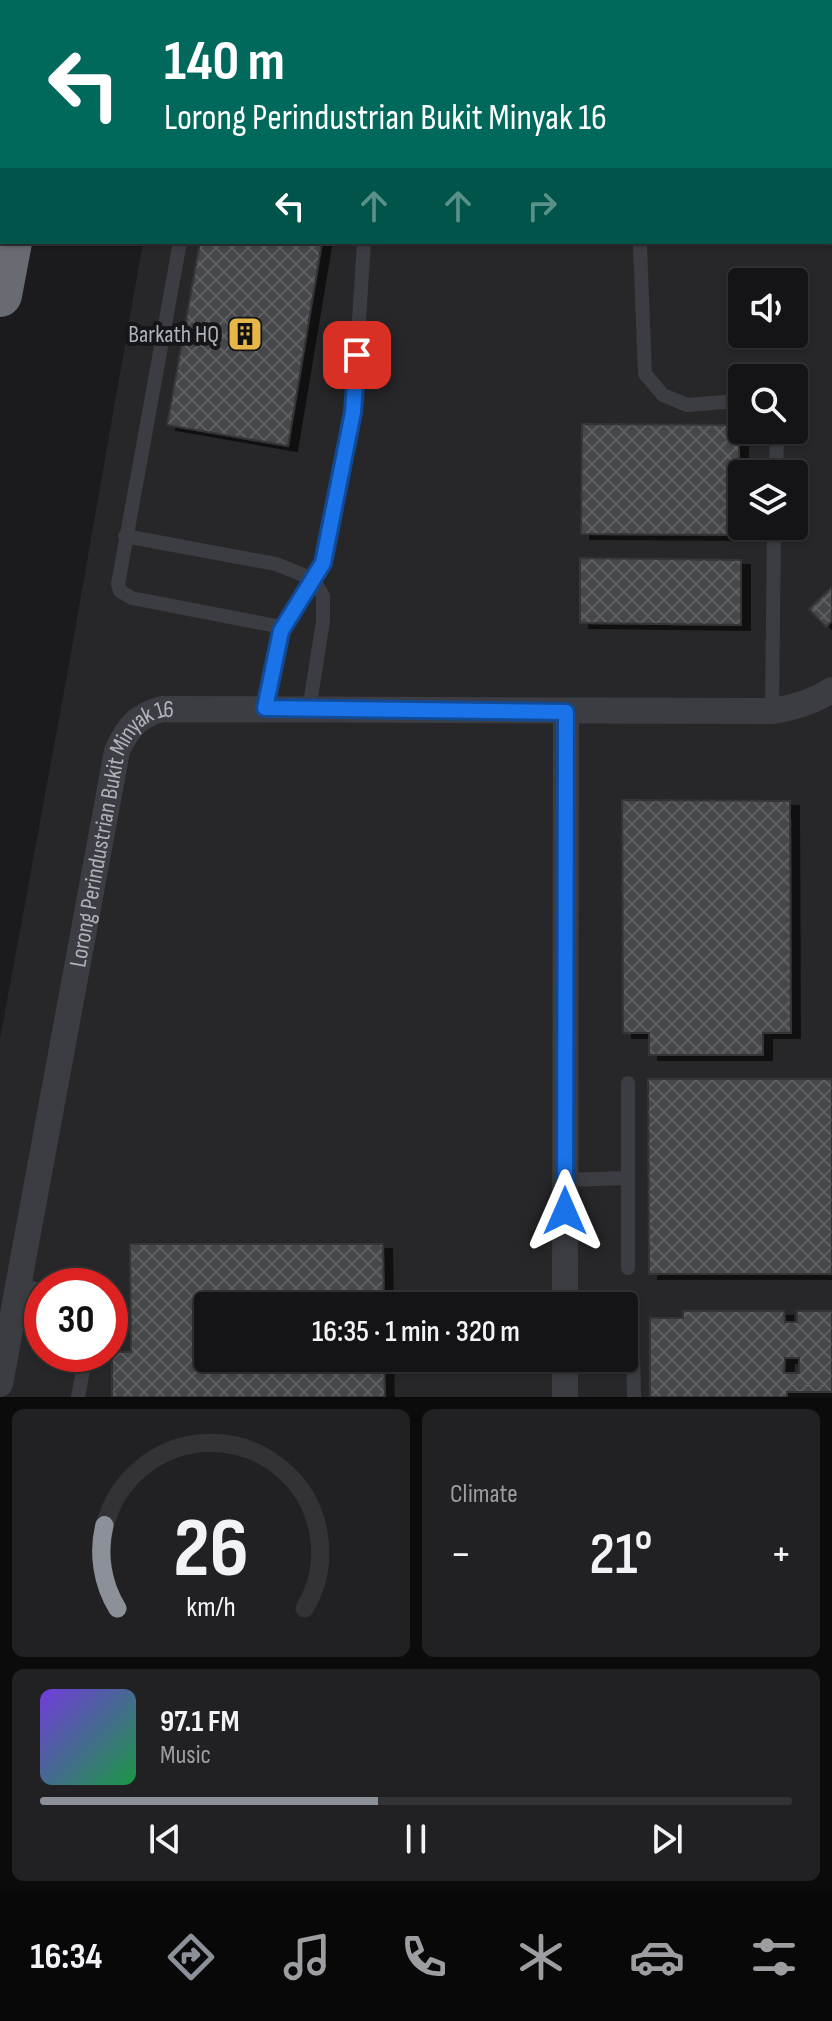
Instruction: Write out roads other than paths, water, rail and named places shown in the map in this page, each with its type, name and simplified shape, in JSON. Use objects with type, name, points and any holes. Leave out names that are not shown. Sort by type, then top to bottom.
[{"type":"highway","points":[[0,295],[10,244]]},
{"type":"street","name":"Lorong Perindustrian Bukit Minyak 16","points":[[33,1268],[117,751],[125,733],[145,713],[162,709],[265,708],[772,711],[795,708],[832,690]]},
{"type":"street","points":[[565,1292],[566,712]]},
{"type":"street","name":"Lorong Perindustrian Bukit Minyak 16","points":[[0,1384],[24,1306]]},
{"type":"street","points":[[565,1372],[565,1397]]},
{"type":"lane","points":[[180,244],[117,577],[120,591],[125,596],[269,623],[281,631]]},
{"type":"lane","points":[[265,708],[281,631],[323,563],[353,412],[364,244]]},
{"type":"lane","points":[[640,246],[645,374],[663,395],[687,405],[728,402]]},
{"type":"lane","points":[[125,536],[276,564],[313,579],[323,596],[323,621],[309,710]]},
{"type":"lane","points":[[772,711],[774,540]]},
{"type":"lane","points":[[628,1083],[628,1268]]},
{"type":"lane","points":[[565,1180],[628,1178]]},
{"type":"lane","points":[[78,1397],[83,1372]]},
{"type":"lane","points":[[632,1372],[634,1397]]},
{"type":"place","name":"Barkath HQ","points":[[245,334]]}]
